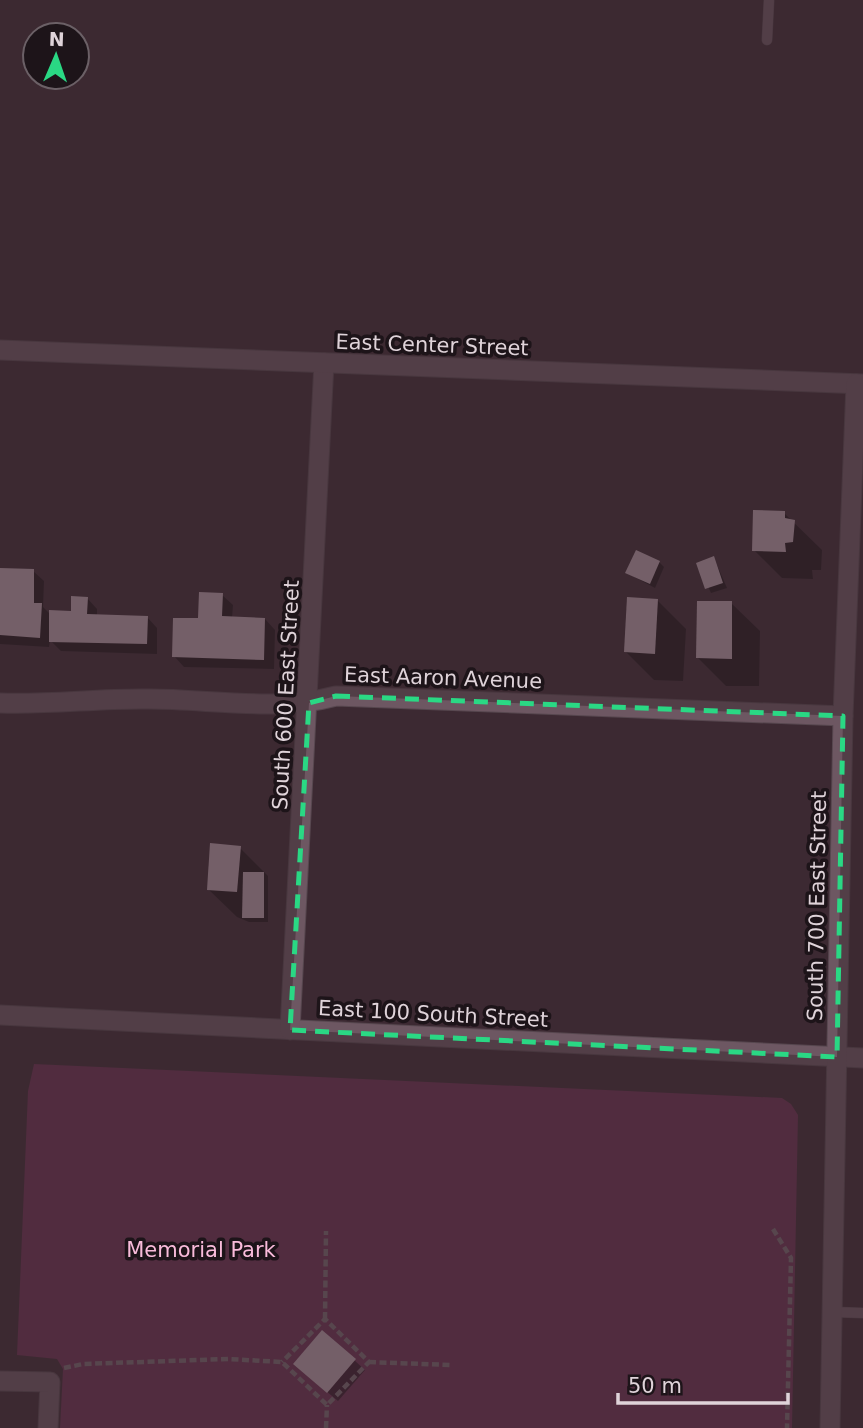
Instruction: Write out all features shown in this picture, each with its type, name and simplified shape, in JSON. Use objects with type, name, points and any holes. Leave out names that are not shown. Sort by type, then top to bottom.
[{"type":"street","name":"East Center Street","points":[[0,350],[860,384]]},
{"type":"street","name":"South 600 East Street","points":[[290,1030],[309,704],[324,363]]},
{"type":"street","name":"South 700 East Street","points":[[830,1428],[843,716],[860,384]]},
{"type":"street","name":"East Aaron Avenue","points":[[0,703],[45,704],[147,699],[309,704],[335,696],[843,716]]},
{"type":"street","name":"East 100 South Street","points":[[0,1015],[863,1058]]},
{"type":"street","points":[[0,1381],[50,1382],[48,1428]]},
{"type":"lane","points":[[767,40],[769,0]]},
{"type":"lane","points":[[834,1312],[863,1313]]},
{"type":"path","points":[[773,1229],[791,1258],[787,1428]]},
{"type":"path","points":[[282,1362],[325,1319],[326,1231]]},
{"type":"path","points":[[325,1319],[369,1362],[452,1365]]},
{"type":"path","points":[[50,1382],[66,1366],[75,1365],[228,1359],[282,1362],[327,1405]]},
{"type":"path","points":[[326,1428],[327,1405],[369,1362]]},
{"type":"highlighted area","points":[[336,696],[843,716],[837,1057],[290,1030],[309,703]]},
{"type":"green space","name":"Memorial Park","points":[[34,1064],[782,1098],[791,1104],[798,1115],[792,1428],[60,1428],[63,1369],[57,1359],[17,1355],[28,1091]]},
{"type":"building","points":[[753,510],[785,511],[785,518],[795,520],[793,542],[785,543],[786,552],[752,551]]},
{"type":"building","points":[[636,550],[660,561],[650,584],[625,573]]},
{"type":"building","points":[[714,556],[723,583],[705,589],[696,563]]},
{"type":"building","points":[[0,568],[34,569],[34,603],[42,603],[40,638],[0,635]]},
{"type":"building","points":[[199,592],[223,593],[222,616],[265,618],[264,660],[172,657],[173,618],[198,618]]},
{"type":"building","points":[[71,596],[88,597],[87,614],[148,616],[147,644],[49,642],[49,610],[71,611]]},
{"type":"building","points":[[627,597],[658,599],[655,654],[624,652]]},
{"type":"building","points":[[697,601],[732,601],[732,659],[696,658]]},
{"type":"building","points":[[210,843],[241,846],[237,892],[207,890]]},
{"type":"building","points":[[243,872],[264,872],[264,918],[242,918]]},
{"type":"building","points":[[322,1330],[356,1359],[327,1393],[293,1364]]}]
